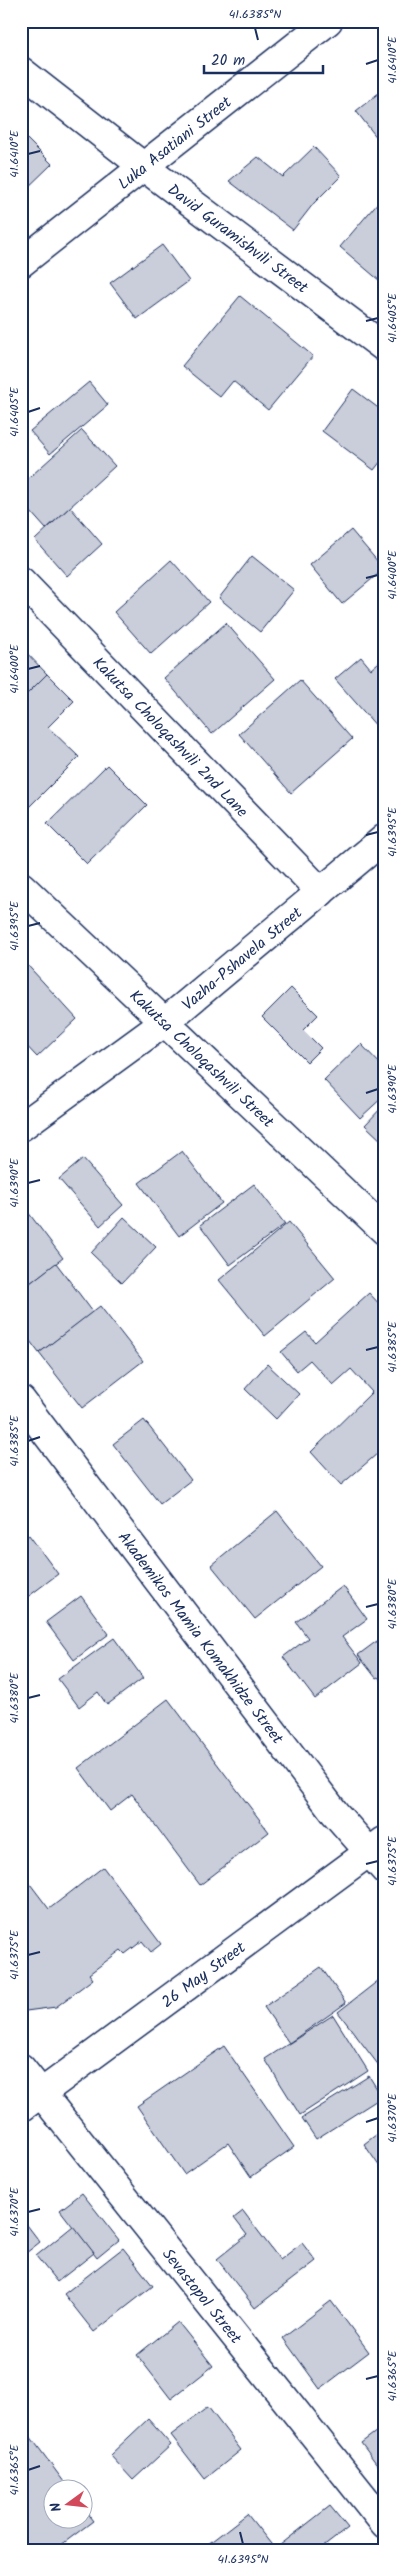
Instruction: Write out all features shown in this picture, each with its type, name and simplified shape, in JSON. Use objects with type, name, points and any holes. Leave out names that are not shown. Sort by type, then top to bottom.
[{"type":"street","name":"Luka Asatiani Street","points":[[21,263],[144,168],[328,21]]},
{"type":"street","name":"David Guramishvili Street","points":[[21,71],[144,168],[385,348]]},
{"type":"street","name":"Kakutsa Choloqashvili 2nd Lane","points":[[21,581],[321,892]]},
{"type":"street","name":"Vazha-Pshavela Street","points":[[21,1127],[165,1022],[385,838]]},
{"type":"street","name":"Kakutsa Choloqashvili Street","points":[[21,886],[385,1231]]},
{"type":"street","name":"Akademikos Mamia Komakhidze Street","points":[[21,1400],[336,1813],[380,1854]]},
{"type":"street","name":"26 May Street","points":[[31,2101],[380,1854]]},
{"type":"street","name":"Sevastopol Street","points":[[21,2068],[31,2101],[385,2524]]},
{"type":"building","points":[[385,88],[385,148],[356,111]]},
{"type":"building","points":[[21,133],[52,164],[21,194]]},
{"type":"building","points":[[314,147],[341,176],[314,203],[293,230],[229,181],[258,157],[283,177]]},
{"type":"building","points":[[385,194],[385,275],[380,281],[340,247]]},
{"type":"building","points":[[162,245],[189,281],[137,319],[110,283]]},
{"type":"building","points":[[240,296],[313,356],[268,410],[233,381],[220,397],[182,366]]},
{"type":"building","points":[[89,382],[108,405],[50,454],[30,431]]},
{"type":"building","points":[[353,389],[385,413],[385,456],[374,470],[322,431]]},
{"type":"building","points":[[82,430],[115,466],[46,529],[21,501],[21,485]]},
{"type":"building","points":[[70,507],[102,544],[67,576],[35,540]]},
{"type":"building","points":[[351,530],[384,569],[342,604],[310,565]]},
{"type":"building","points":[[252,556],[294,590],[260,632],[219,598]]},
{"type":"building","points":[[171,560],[209,602],[151,654],[114,612]]},
{"type":"building","points":[[226,623],[275,679],[212,734],[164,678]]},
{"type":"building","points":[[21,647],[47,674],[21,700]]},
{"type":"building","points":[[361,657],[371,669],[385,657],[385,736],[335,679]]},
{"type":"building","points":[[47,674],[74,701],[48,727],[79,757],[28,808],[21,800],[21,700]]},
{"type":"building","points":[[300,680],[352,739],[291,793],[239,734]]},
{"type":"building","points":[[107,765],[147,805],[87,864],[47,824]]},
{"type":"building","points":[[21,958],[77,1019],[37,1057],[21,1040]]},
{"type":"building","points":[[291,988],[318,1015],[303,1030],[321,1048],[307,1062],[262,1017]]},
{"type":"building","points":[[361,1044],[385,1069],[385,1095],[360,1118],[324,1080]]},
{"type":"building","points":[[385,1104],[385,1144],[365,1125]]},
{"type":"building","points":[[182,1151],[222,1203],[179,1236],[139,1183]]},
{"type":"building","points":[[83,1159],[123,1205],[100,1226],[59,1179]]},
{"type":"building","points":[[254,1184],[285,1224],[230,1265],[200,1225]]},
{"type":"building","points":[[21,1203],[63,1258],[21,1290]]},
{"type":"building","points":[[124,1217],[156,1247],[122,1283],[91,1253]]},
{"type":"building","points":[[289,1222],[335,1278],[265,1336],[219,1280]]},
{"type":"building","points":[[56,1263],[93,1312],[39,1353],[21,1329],[21,1290]]},
{"type":"building","points":[[369,1293],[385,1310],[385,1447],[341,1485],[311,1452],[372,1392],[351,1369],[333,1385],[310,1360],[297,1371],[281,1352],[306,1332],[315,1342]]},
{"type":"building","points":[[100,1306],[143,1361],[82,1408],[39,1353]]},
{"type":"building","points":[[267,1364],[299,1394],[276,1419],[245,1389]]},
{"type":"building","points":[[144,1420],[191,1480],[160,1504],[113,1444]]},
{"type":"building","points":[[277,1511],[321,1566],[255,1619],[211,1565]]},
{"type":"building","points":[[29,1535],[58,1574],[21,1602],[21,1541]]},
{"type":"building","points":[[343,1586],[367,1619],[342,1637],[362,1663],[315,1699],[283,1657],[308,1638],[296,1622]]},
{"type":"building","points":[[81,1596],[109,1634],[74,1660],[46,1622]]},
{"type":"building","points":[[385,1635],[385,1685],[378,1677],[376,1678],[358,1655]]},
{"type":"building","points":[[114,1638],[143,1678],[107,1705],[98,1692],[79,1707],[58,1679]]},
{"type":"building","points":[[168,1699],[269,1832],[200,1885],[132,1794],[110,1811],[78,1768]]},
{"type":"building","points":[[103,1867],[161,1944],[151,1952],[142,1941],[125,1954],[121,1950],[89,1974],[93,1979],[56,2007],[26,2011],[21,2009],[21,1872],[49,1909]]},
{"type":"building","points":[[321,1967],[346,2003],[289,2043],[264,2007]]},
{"type":"building","points":[[379,1980],[385,1988],[385,2064],[380,2067],[338,2012]]},
{"type":"building","points":[[333,2015],[368,2071],[300,2115],[265,2059]]},
{"type":"building","points":[[224,2046],[294,2147],[251,2177],[228,2143],[184,2174],[137,2106]]},
{"type":"building","points":[[369,2076],[382,2097],[316,2139],[302,2118]]},
{"type":"building","points":[[385,2128],[385,2168],[382,2170],[364,2144]]},
{"type":"building","points":[[82,2193],[119,2240],[97,2258],[60,2210]]},
{"type":"building","points":[[243,2211],[280,2260],[302,2243],[316,2261],[255,2308],[217,2259],[247,2235],[234,2218]]},
{"type":"building","points":[[21,2217],[40,2242],[21,2257]]},
{"type":"building","points":[[73,2226],[94,2253],[57,2282],[36,2256]]},
{"type":"building","points":[[123,2248],[153,2286],[94,2332],[64,2294]]},
{"type":"building","points":[[331,2301],[369,2352],[320,2389],[283,2338]]},
{"type":"building","points":[[178,2322],[213,2366],[171,2399],[137,2355]]},
{"type":"building","points":[[208,2407],[241,2450],[205,2479],[171,2435]]},
{"type":"building","points":[[148,2419],[171,2445],[133,2480],[110,2455]]},
{"type":"building","points":[[21,2424],[63,2480],[42,2480],[42,2530],[81,2530],[53,2551],[21,2551]]},
{"type":"building","points":[[385,2425],[385,2475],[361,2443]]},
{"type":"building","points":[[330,2506],[348,2528],[318,2551],[199,2551],[247,2514],[275,2549]]}]
